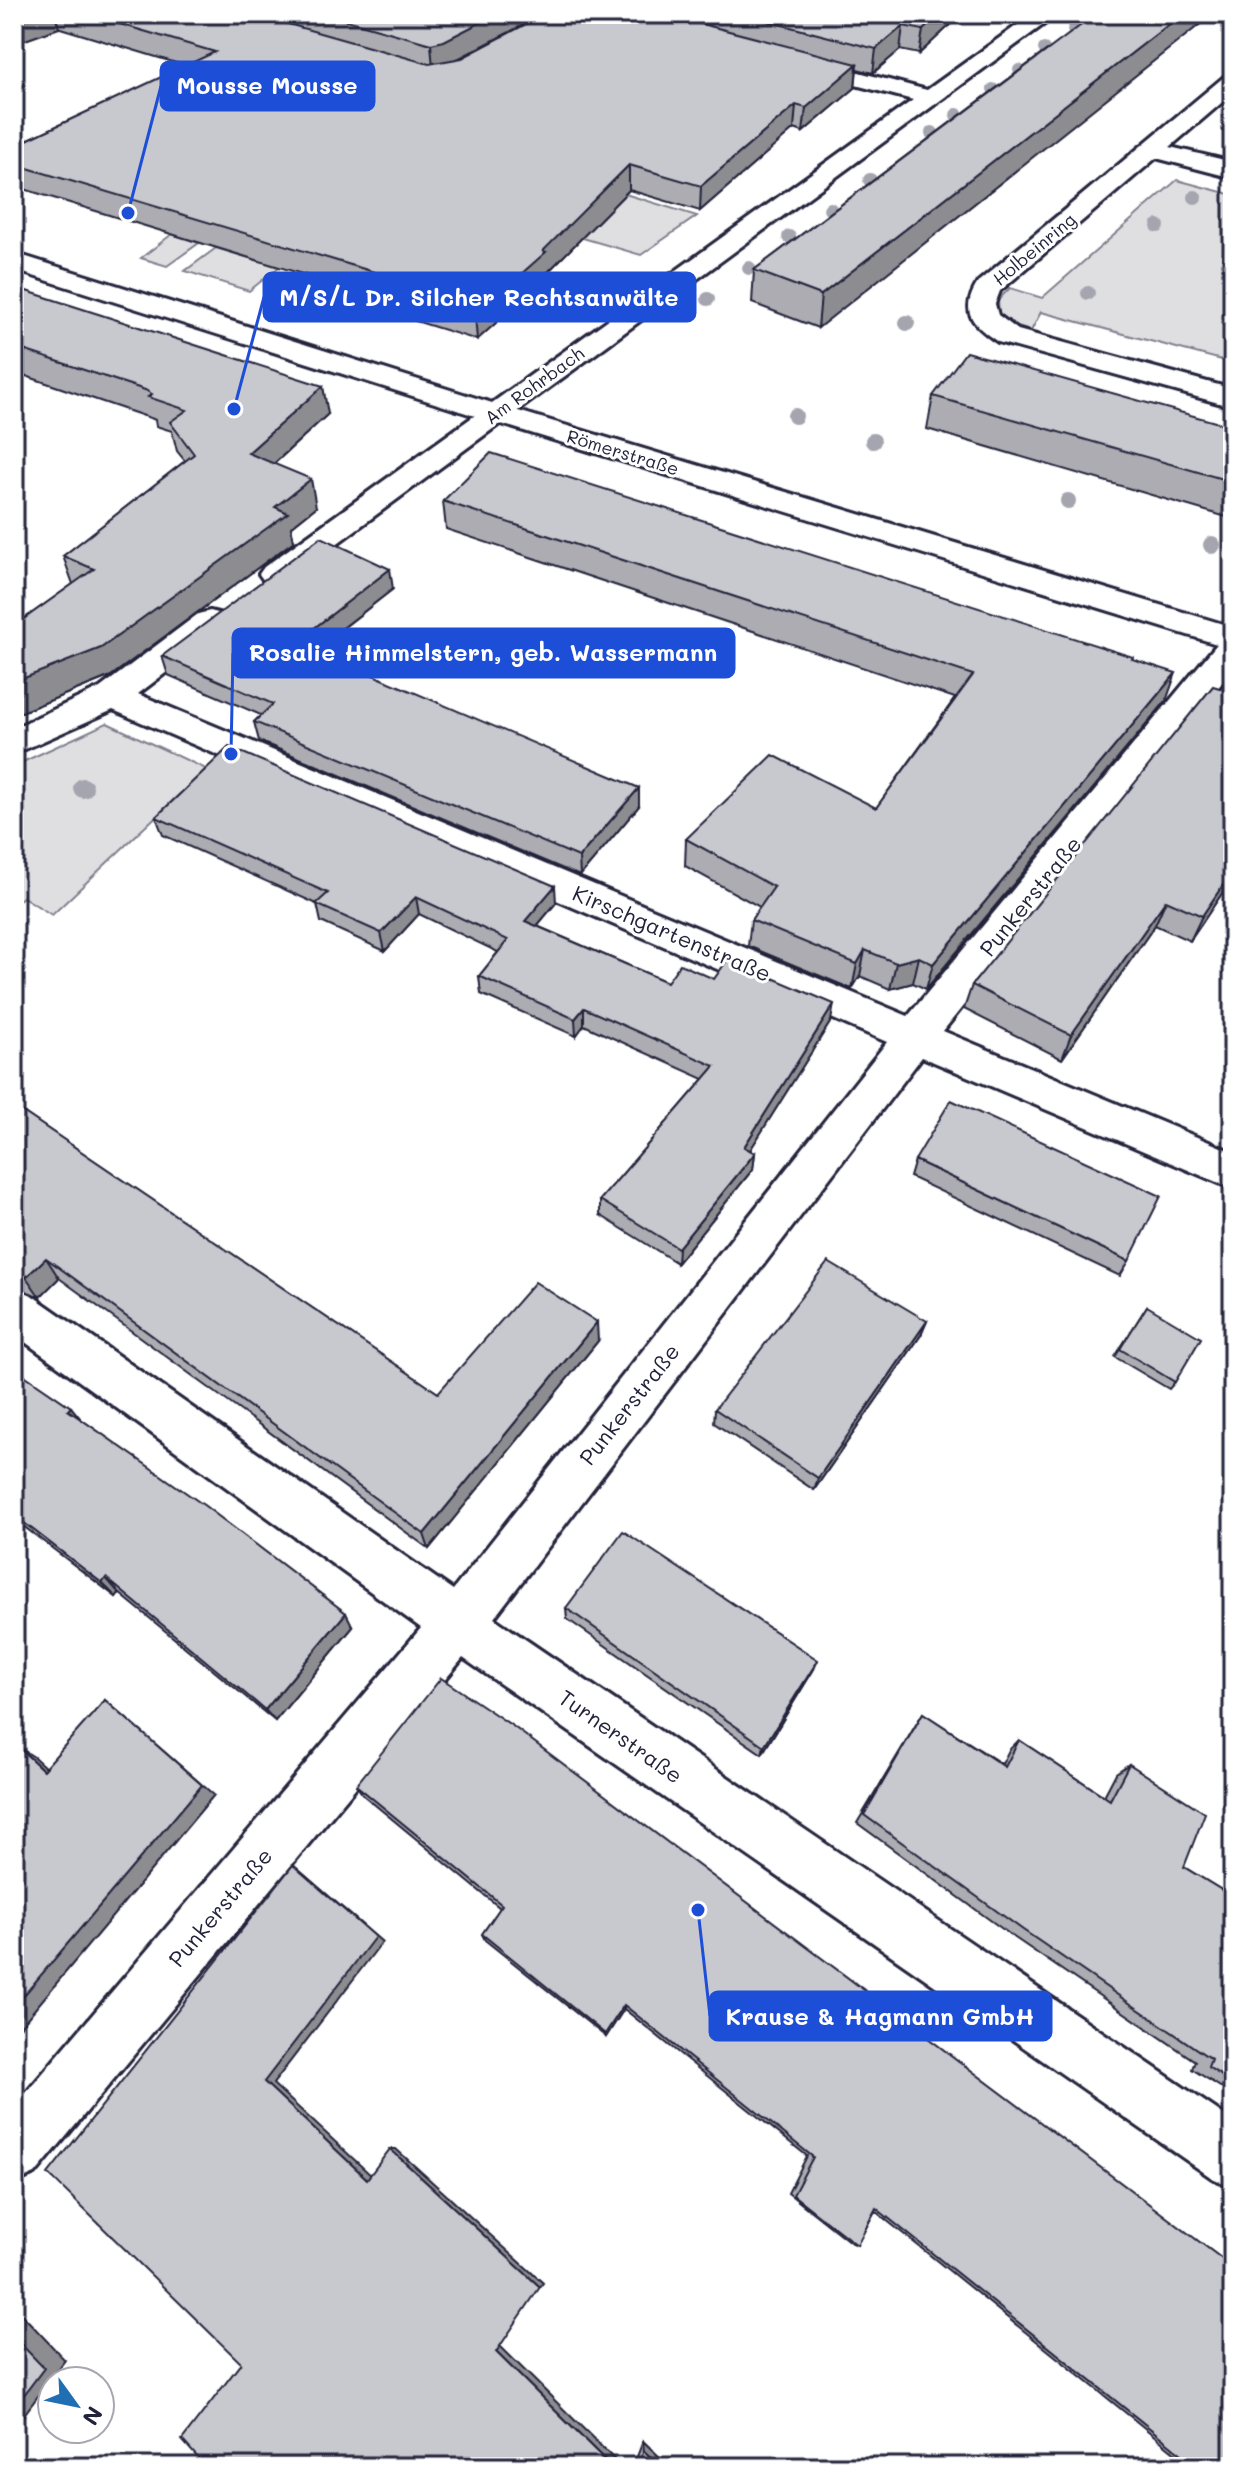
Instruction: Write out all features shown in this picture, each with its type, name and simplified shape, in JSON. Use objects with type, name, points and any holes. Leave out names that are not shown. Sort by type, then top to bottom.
[{"type":"street","name":"Am Rohrbach","points":[[14,742],[112,696],[495,413],[1047,14]]},
{"type":"street","points":[[779,58],[932,98]]},
{"type":"street","name":"Holbeinring","points":[[1233,81],[989,287],[981,299],[983,316],[1008,336],[1233,398]]},
{"type":"street","points":[[1153,150],[1233,170]]},
{"type":"street","name":"Römerstraße","points":[[14,261],[495,413],[1233,638]]},
{"type":"street","name":"Punkerstraße","points":[[14,2153],[458,1624],[915,1036],[1233,647]]},
{"type":"street","name":"Kirschgartenstraße","points":[[112,696],[1233,1171]]},
{"type":"street","name":"Turnerstraße","points":[[14,1308],[458,1624],[1233,2157]]},
{"type":"shaded area","points":[[1177,180],[1233,195],[1233,363],[1041,312],[1031,331],[1011,325],[999,314],[998,300],[1010,288],[1042,298]]},
{"type":"shaded area","points":[[625,194],[697,216],[641,255],[524,221]]},
{"type":"shaded area","points":[[172,234],[199,243],[167,266],[141,258]]},
{"type":"shaded area","points":[[216,248],[279,267],[249,291],[185,271]]},
{"type":"shaded area","points":[[294,271],[333,283],[304,307],[265,295]]},
{"type":"shaded area","points":[[107,723],[206,769],[52,915],[23,897],[14,904],[14,766]]},
{"type":"building","points":[[86,14],[253,14],[429,64],[462,58],[545,14],[663,14],[857,64],[806,108],[796,105],[701,186],[629,165],[543,251],[546,252],[475,315],[392,290],[404,281],[14,164],[14,146],[215,52]]},
{"type":"building","points":[[325,14],[497,14],[444,41],[431,44]]},
{"type":"building","points":[[740,14],[940,14],[923,30],[903,26],[876,49]]},
{"type":"building","points":[[1096,14],[1182,14],[821,295],[754,270]]},
{"type":"building","points":[[14,287],[323,386],[248,453],[311,479],[275,507],[288,513],[101,648],[14,682],[14,626],[94,569],[63,556],[194,454],[170,422],[187,410],[148,397],[152,394],[145,390],[14,347]]},
{"type":"building","points":[[966,352],[1233,427],[1233,482],[933,396]]},
{"type":"building","points":[[491,453],[1176,673],[933,964],[919,957],[896,963],[865,950],[857,964],[751,920],[774,887],[686,839],[773,755],[876,808],[973,675],[443,501]]},
{"type":"building","points":[[321,537],[390,569],[300,639],[337,655],[333,658],[639,788],[579,857],[254,722],[273,704],[162,656]]},
{"type":"building","points":[[1213,686],[1233,692],[1233,870],[1202,916],[1166,900],[1071,1035],[972,985]]},
{"type":"building","points":[[229,747],[555,886],[525,921],[667,982],[680,964],[714,979],[728,959],[834,1004],[744,1147],[755,1153],[678,1248],[600,1200],[715,1066],[584,1008],[575,1019],[479,976],[508,940],[416,897],[381,933],[316,904],[328,893],[156,817]]},
{"type":"building","points":[[951,1100],[1161,1196],[1129,1261],[915,1160]]},
{"type":"building","points":[[14,1106],[438,1393],[535,1282],[597,1322],[424,1534],[46,1258],[26,1277],[14,1272]]},
{"type":"building","points":[[828,1262],[927,1321],[818,1478],[715,1409]]},
{"type":"building","points":[[1147,1306],[1201,1338],[1175,1382],[1120,1349]]},
{"type":"building","points":[[14,1368],[71,1407],[68,1410],[205,1506],[346,1613],[265,1710],[106,1578],[102,1583],[14,1515]]},
{"type":"building","points":[[623,1531],[818,1660],[764,1746],[566,1608]]},
{"type":"building","points":[[441,1678],[514,1727],[1233,2267],[1233,2467],[1198,2467],[876,2208],[857,2245],[793,2195],[813,2157],[624,2005],[605,2034],[482,1934],[502,1905],[356,1785]]},
{"type":"building","points":[[105,1700],[202,1785],[14,2007],[14,1749],[17,1746],[43,1770]]},
{"type":"building","points":[[923,1713],[1005,1767],[1019,1740],[1110,1800],[1129,1764],[1205,1813],[1184,1867],[1233,1897],[1233,2083],[1208,2067],[1211,2059],[1023,1930],[864,1815]]},
{"type":"building","points":[[293,1865],[375,1937],[264,2082],[367,2179],[390,2149],[540,2287],[496,2352],[612,2467],[206,2467],[182,2440],[241,2363],[48,2174]]},
{"type":"building","points":[[14,2337],[41,2365],[36,2365],[36,2379],[14,2408]]},
{"type":"building","points":[[644,2451],[661,2467],[637,2467]]},
{"type":"place","name":"Mousse Mousse","points":[[128,213]]},
{"type":"place","name":"M/S/L Dr. Silcher Rechtsanwälte","points":[[234,409]]},
{"type":"place","name":"Rosalie Himmelstern, geb. Wassermann","points":[[231,754]]},
{"type":"place","name":"Krause & Hagmann GmbH","points":[[698,1910]]}]
